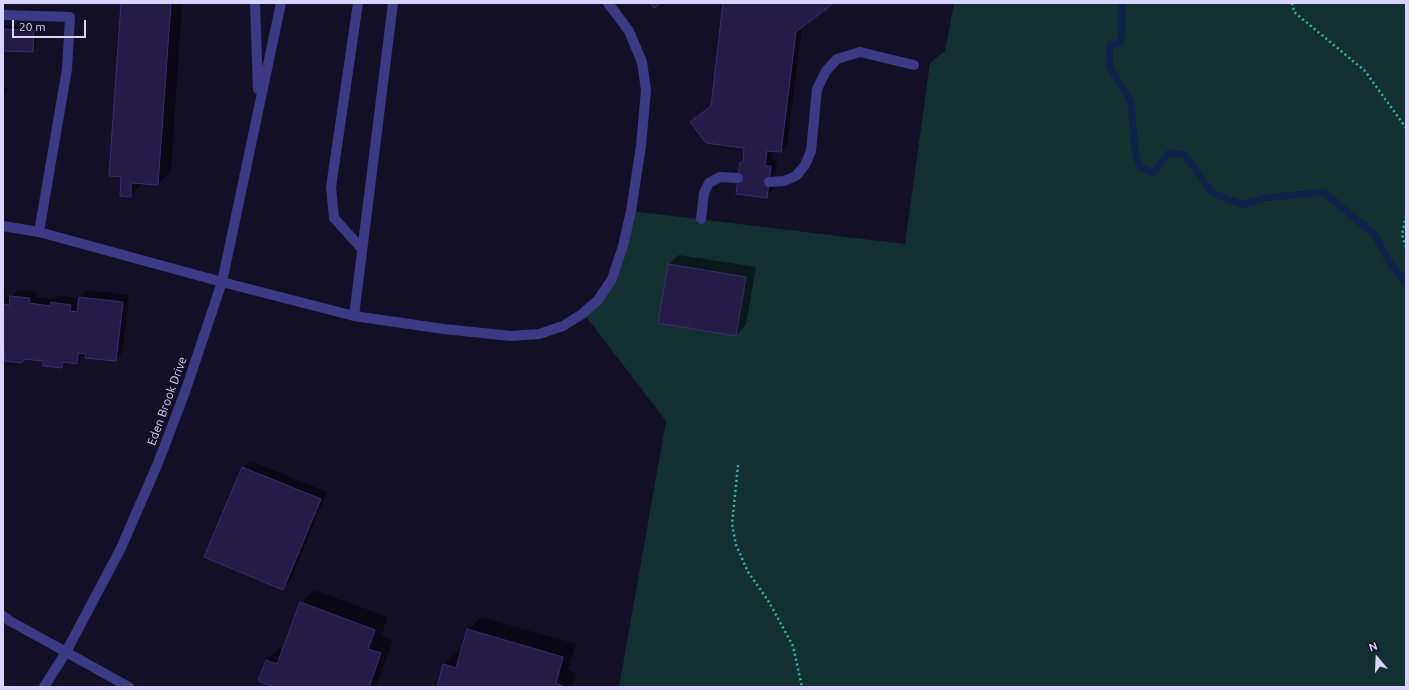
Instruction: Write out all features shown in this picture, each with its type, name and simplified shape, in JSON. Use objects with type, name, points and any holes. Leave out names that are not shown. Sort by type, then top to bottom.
[{"type":"street","name":"Eden Brook Drive","points":[[255,3],[259,103]]},
{"type":"street","name":"Eden Brook Drive","points":[[44,687],[66,652],[121,548],[158,463],[185,392],[222,282],[242,192],[259,103],[282,3]]},
{"type":"street","points":[[358,3],[331,187],[334,218],[362,248]]},
{"type":"street","points":[[354,316],[393,3]]},
{"type":"street","points":[[3,226],[39,232],[354,316],[444,329],[511,336],[539,334],[563,326],[582,314],[598,300],[612,280],[624,246],[633,200],[646,90],[642,62],[636,43],[630,31],[608,3]]},
{"type":"street","points":[[3,15],[70,17],[67,69],[39,232]]},
{"type":"street","points":[[769,182],[784,181],[796,176],[805,165],[811,151],[817,89],[826,71],[837,58],[860,52],[914,65]]},
{"type":"street","points":[[701,219],[704,192],[708,183],[720,177],[738,178]]},
{"type":"street","points":[[3,616],[129,687]]},
{"type":"path","points":[[1292,3],[1294,12],[1365,70],[1406,128]]},
{"type":"path","points":[[1406,216],[1402,235],[1406,247]]},
{"type":"path","points":[[738,465],[732,524],[736,545],[748,572],[768,602],[793,646],[802,687]]},
{"type":"green space","points":[[954,3],[1406,3],[1406,687],[619,687],[666,421],[584,314],[609,288],[631,211],[905,244],[930,63],[945,51]]},
{"type":"building","points":[[121,3],[171,3],[158,185],[131,183],[131,197],[120,196],[121,177],[109,176]]},
{"type":"building","points":[[650,3],[661,3],[654,8]]},
{"type":"building","points":[[723,3],[834,3],[796,32],[781,152],[767,151],[765,166],[771,166],[767,198],[736,194],[740,162],[743,162],[744,148],[706,143],[690,122],[711,106]]},
{"type":"building","points":[[3,29],[34,30],[33,52],[3,51]]},
{"type":"building","points":[[668,264],[746,277],[736,336],[658,323]]},
{"type":"building","points":[[10,296],[30,298],[29,303],[50,306],[51,302],[71,305],[70,311],[77,312],[79,297],[123,302],[116,361],[85,358],[86,354],[78,353],[77,364],[63,362],[62,368],[43,366],[43,361],[24,359],[22,363],[4,361],[3,304],[9,305]]},
{"type":"building","points":[[242,467],[321,499],[283,590],[204,557]]},
{"type":"building","points":[[300,602],[375,630],[368,649],[381,653],[369,687],[274,687],[258,681],[266,660],[277,664]]},
{"type":"building","points":[[467,629],[563,657],[556,683],[564,687],[437,687],[443,664],[456,668]]},
{"type":"waterway","points":[[1122,3],[1122,35],[1120,42],[1110,46],[1109,65],[1131,102],[1135,151],[1140,167],[1153,173],[1169,153],[1184,155],[1213,193],[1243,205],[1264,198],[1324,192],[1375,235],[1390,263],[1406,283]]}]
